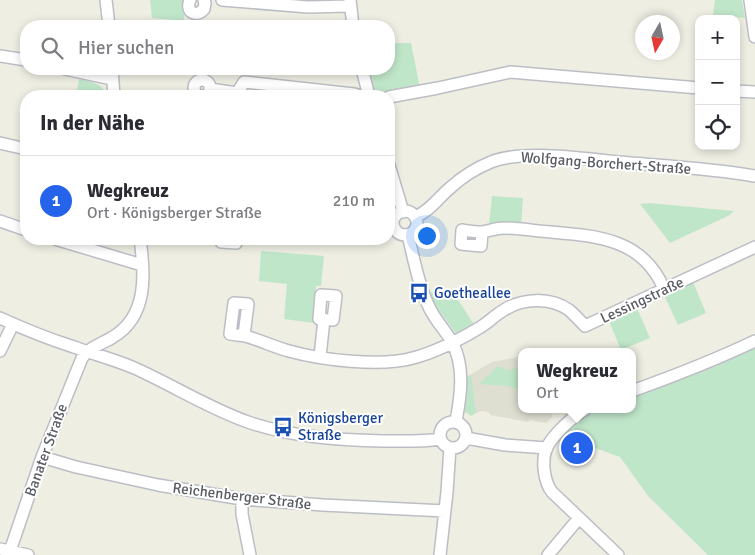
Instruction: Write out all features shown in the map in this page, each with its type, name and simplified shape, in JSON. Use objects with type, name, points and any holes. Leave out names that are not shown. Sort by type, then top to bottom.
[{"type":"street","points":[[106,0],[109,20]]},
{"type":"street","points":[[190,0],[188,7],[194,13],[203,11],[207,1]]},
{"type":"street","points":[[222,0],[314,7],[352,2],[353,20]]},
{"type":"street","points":[[750,0],[755,37]]},
{"type":"street","points":[[0,56],[20,59]]},
{"type":"street","points":[[395,96],[510,72],[695,88]]},
{"type":"street","points":[[112,75],[113,90]]},
{"type":"street","points":[[364,75],[367,90]]},
{"type":"street","points":[[238,90],[244,82],[317,90]]},
{"type":"street","points":[[740,91],[755,92]]},
{"type":"street","points":[[0,142],[20,147]]},
{"type":"street","name":"Wolfgang-Borchert-Straße","points":[[415,217],[430,208],[450,187],[470,172],[494,161],[515,157],[537,156],[707,170],[755,176]]},
{"type":"street","points":[[395,187],[402,212]]},
{"type":"street","points":[[395,218],[402,212],[409,212],[415,217],[417,224],[416,228],[408,235],[397,232],[395,229]]},
{"type":"street","points":[[0,221],[20,228]]},
{"type":"street","points":[[482,232],[505,228],[583,235],[611,241],[624,246],[644,259],[655,272],[664,289]]},
{"type":"street","points":[[408,235],[423,292],[430,310],[452,343],[456,354],[461,381],[456,421]]},
{"type":"street","points":[[75,245],[142,265]]},
{"type":"street","points":[[87,351],[115,337],[132,320],[139,307],[142,296],[140,245]]},
{"type":"street","name":"Lessingstraße","points":[[452,343],[506,309],[522,302],[542,301],[562,306],[585,326],[755,247]]},
{"type":"street","points":[[0,318],[131,366],[247,422],[278,431],[364,440],[422,441],[440,439]]},
{"type":"street","points":[[320,357],[324,319]]},
{"type":"street","points":[[0,351],[13,324]]},
{"type":"street","points":[[244,336],[301,354],[352,361],[393,362],[419,356],[452,343]]},
{"type":"street","points":[[636,389],[726,355],[755,341]]},
{"type":"street","name":"Banater Straße","points":[[5,550],[78,366],[87,351]]},
{"type":"street","points":[[576,413],[547,448],[544,475],[552,492],[618,555]]},
{"type":"street","points":[[456,421],[465,429],[466,438],[458,447],[450,448],[440,439],[440,432],[444,424],[456,421]]},
{"type":"street","points":[[466,438],[547,448]]},
{"type":"street","points":[[440,555],[450,448]]},
{"type":"street","name":"Reichenberger Straße","points":[[42,457],[76,467],[158,485],[242,499],[323,506],[445,511]]},
{"type":"street","points":[[242,499],[242,514],[250,555]]},
{"type":"street","points":[[548,555],[579,518]]},
{"type":"street","points":[[5,550],[28,555]]},
{"type":"shaded area","points":[[518,357],[518,413],[553,413],[546,423],[490,415],[490,413],[482,411],[476,413],[471,411],[466,377],[492,362]]},
{"type":"green space","points":[[150,0],[185,0],[184,20],[152,18]]},
{"type":"green space","points":[[715,0],[742,0],[745,18],[740,18],[740,15],[713,15]]},
{"type":"green space","points":[[395,43],[411,43],[420,88],[395,92],[395,90],[372,90],[367,75],[395,75]]},
{"type":"green space","points":[[79,79],[92,82],[104,90],[77,90]]},
{"type":"green space","points":[[492,196],[523,198],[521,228],[489,224]]},
{"type":"green space","points":[[649,203],[734,211],[728,216],[670,243],[640,204]]},
{"type":"green space","points":[[261,251],[324,256],[321,286],[316,286],[314,323],[284,319],[287,284],[259,281]]},
{"type":"green space","points":[[693,282],[706,313],[678,325],[664,295]]},
{"type":"green space","points":[[447,292],[455,295],[475,326],[457,335],[435,305],[430,293]]},
{"type":"green space","points":[[637,308],[650,338],[626,348],[620,348],[609,321]]},
{"type":"green space","points":[[755,348],[755,555],[708,555],[648,496],[620,457],[562,436],[588,413],[636,413],[636,395],[695,375]]},
{"type":"green space","points":[[497,367],[508,370],[518,368],[518,389],[480,383]]},
{"type":"green space","points":[[471,375],[476,413],[471,416],[464,411],[466,377]]},
{"type":"place","name":"Goetheallee","points":[[419,293]]},
{"type":"place","name":"Königsberger Straße","points":[[283,427]]},
{"type":"place","name":"Wegkreuz","points":[[577,448]]}]
